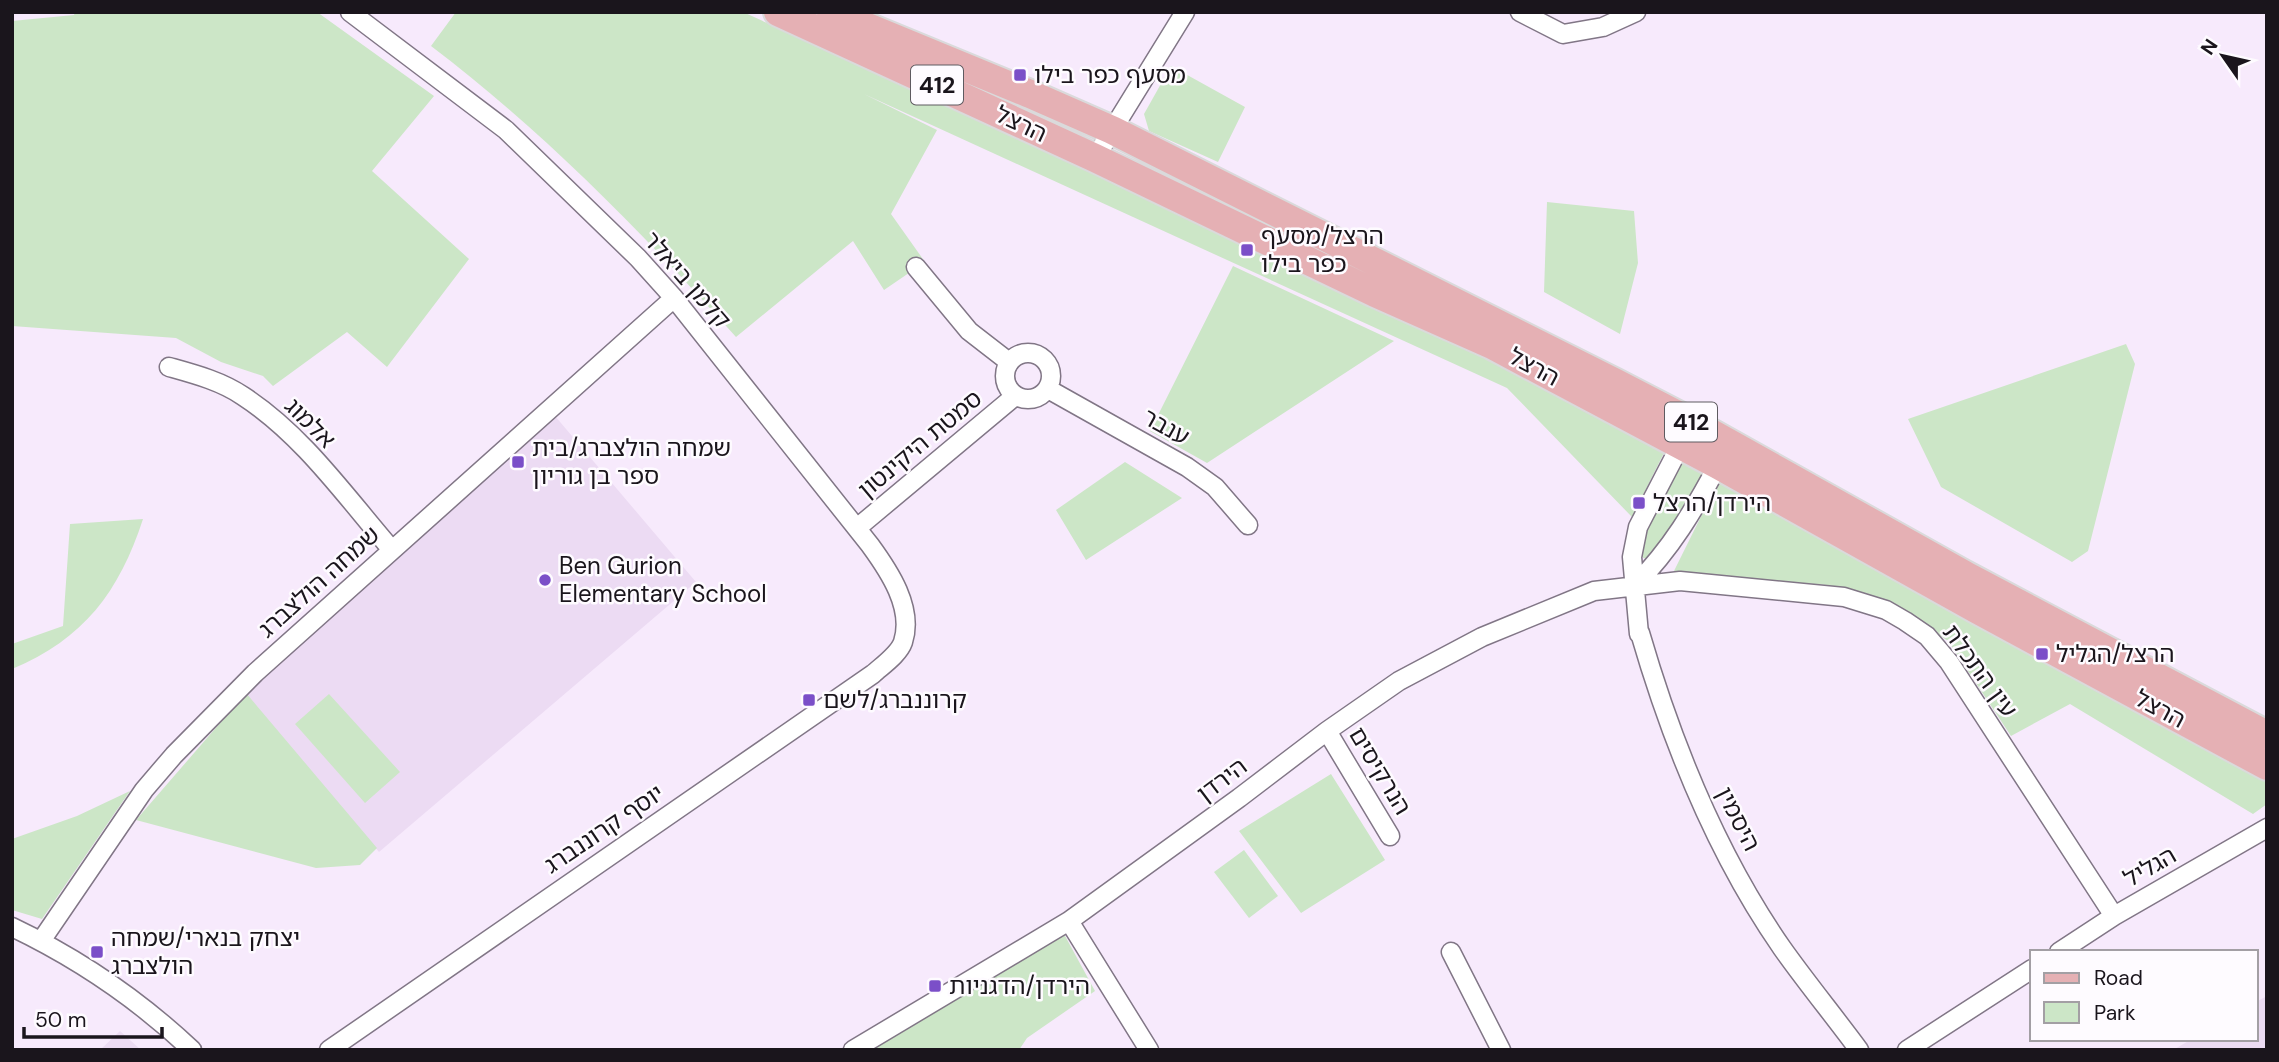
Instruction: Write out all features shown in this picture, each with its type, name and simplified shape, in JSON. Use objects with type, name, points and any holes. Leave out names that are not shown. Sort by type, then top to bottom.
[{"type":"main road","name":"הרצל","points":[[778,12],[1095,158],[1374,293],[1492,345],[2267,766]]},
{"type":"main road","name":"הרצל","points":[[831,12],[1112,130],[1683,417],[1965,575],[2267,734]]},
{"type":"street","name":"קלמן ביאלר","points":[[350,12],[506,130],[638,258],[674,298],[886,567],[899,594],[905,621],[903,643]]},
{"type":"street","points":[[1095,158],[1185,12]]},
{"type":"street","points":[[1520,12],[1563,34],[1603,27],[1636,12]]},
{"type":"street","points":[[916,267],[969,331],[1009,362]]},
{"type":"street","name":"שמחה הולצברג","points":[[41,942],[144,790],[174,755],[256,673],[674,298]]},
{"type":"street","points":[[1022,353],[1030,353],[1044,359],[1051,371],[1048,389],[1036,398],[1021,399],[1015,396],[1009,391],[1004,377],[1009,362],[1022,353]]},
{"type":"street","name":"אלמוג","points":[[169,367],[222,384],[243,395],[274,419],[301,445],[392,550]]},
{"type":"street","name":"ענבר","points":[[1048,389],[1187,467],[1215,487],[1248,524]]},
{"type":"street","name":"סמטת היקינטון","points":[[857,528],[1015,396]]},
{"type":"street","name":"היסמין","points":[[1680,446],[1638,527],[1632,557],[1639,634],[1686,769],[1747,890],[1781,946],[1859,1050]]},
{"type":"street","points":[[1635,585],[1660,559],[1678,534],[1717,465]]},
{"type":"street","name":"עין התכלת","points":[[1635,585],[1680,581],[1844,597],[1886,610],[1927,636],[1949,662],[2114,916]]},
{"type":"street","name":"הירדן","points":[[853,1050],[1069,921],[1399,681],[1482,637],[1594,591],[1635,585]]},
{"type":"street","name":"יוסף קרוננברג","points":[[328,1050],[873,674],[903,643]]},
{"type":"street","name":"הנרקיסים","points":[[1327,731],[1390,836]]},
{"type":"street","name":"הגליל","points":[[2062,950],[2114,916],[2267,828]]},
{"type":"street","points":[[1069,921],[1149,1050]]},
{"type":"street","points":[[12,928],[41,942],[128,999],[192,1050]]},
{"type":"street","points":[[1451,952],[1501,1050]]},
{"type":"street","points":[[1907,1050],[2030,970]]},
{"type":"shaded area","points":[[555,416],[696,582],[379,852],[239,686]]},
{"type":"shaded area","points":[[2267,996],[2267,1050],[2173,1050],[2189,1041],[2258,1041],[2258,1001]]},
{"type":"shaded area","points":[[120,1031],[141,1050],[100,1050]]},
{"type":"green space","points":[[75,12],[317,12],[434,96],[372,171],[469,259],[387,367],[347,332],[273,386],[263,376],[221,362],[176,338],[12,326],[12,21],[74,15]]},
{"type":"green space","points":[[456,12],[743,12],[1493,358],[1665,451],[1632,517],[1507,388],[864,94],[937,130],[891,214],[925,262],[884,290],[853,241],[736,337],[590,184],[513,113],[431,46]]},
{"type":"green space","points":[[1171,66],[1245,107],[1218,162],[1149,131],[1144,114]]},
{"type":"green space","points":[[1547,202],[1634,211],[1638,263],[1620,334],[1544,292]]},
{"type":"green space","points":[[1233,266],[1394,341],[1207,463],[1150,431]]},
{"type":"green space","points":[[2126,344],[2135,364],[2088,551],[2072,562],[1941,487],[1908,419]]},
{"type":"green space","points":[[1681,452],[1710,471],[1650,559],[1643,558],[1638,550],[1640,541]]},
{"type":"green space","points":[[1125,462],[1182,498],[1086,560],[1056,510]]},
{"type":"green space","points":[[1720,478],[2267,780],[2267,804],[2253,814],[2070,704],[2011,736],[1948,641],[1912,617],[1849,591],[1827,585],[1673,573]]},
{"type":"green space","points":[[143,519],[123,569],[96,610],[79,628],[59,643],[12,669],[12,644],[63,626],[70,524]]},
{"type":"green space","points":[[246,693],[377,848],[360,865],[316,868],[136,820]]},
{"type":"green space","points":[[329,694],[400,772],[365,803],[295,724]]},
{"type":"green space","points":[[1331,774],[1385,860],[1301,913],[1239,831]]},
{"type":"green space","points":[[130,791],[42,919],[12,910],[12,839],[77,816]]},
{"type":"green space","points":[[1244,850],[1278,896],[1249,918],[1214,872]]},
{"type":"green space","points":[[1064,934],[1095,991],[1027,1038],[1019,1050],[862,1050]]},
{"type":"place","name":"מסעף כפר בילו","points":[[1020,75]]},
{"type":"place","name":"הרצל/מסעף כפר בילו","points":[[1247,250]]},
{"type":"place","name":"שמחה הולצברג/בית ספר בן גוריון","points":[[518,462]]},
{"type":"place","name":"הירדן/הרצל","points":[[1639,503]]},
{"type":"place","name":"Ben Gurion Elementary School","points":[[545,580]]},
{"type":"place","name":"הרצל/הגליל","points":[[2042,654]]},
{"type":"place","name":"קרוננברג/לשם","points":[[809,700]]},
{"type":"place","name":"יצחק בנארי/שמחה הולצברג","points":[[97,952]]},
{"type":"place","name":"הירדן/הדגניות","points":[[935,986]]}]
